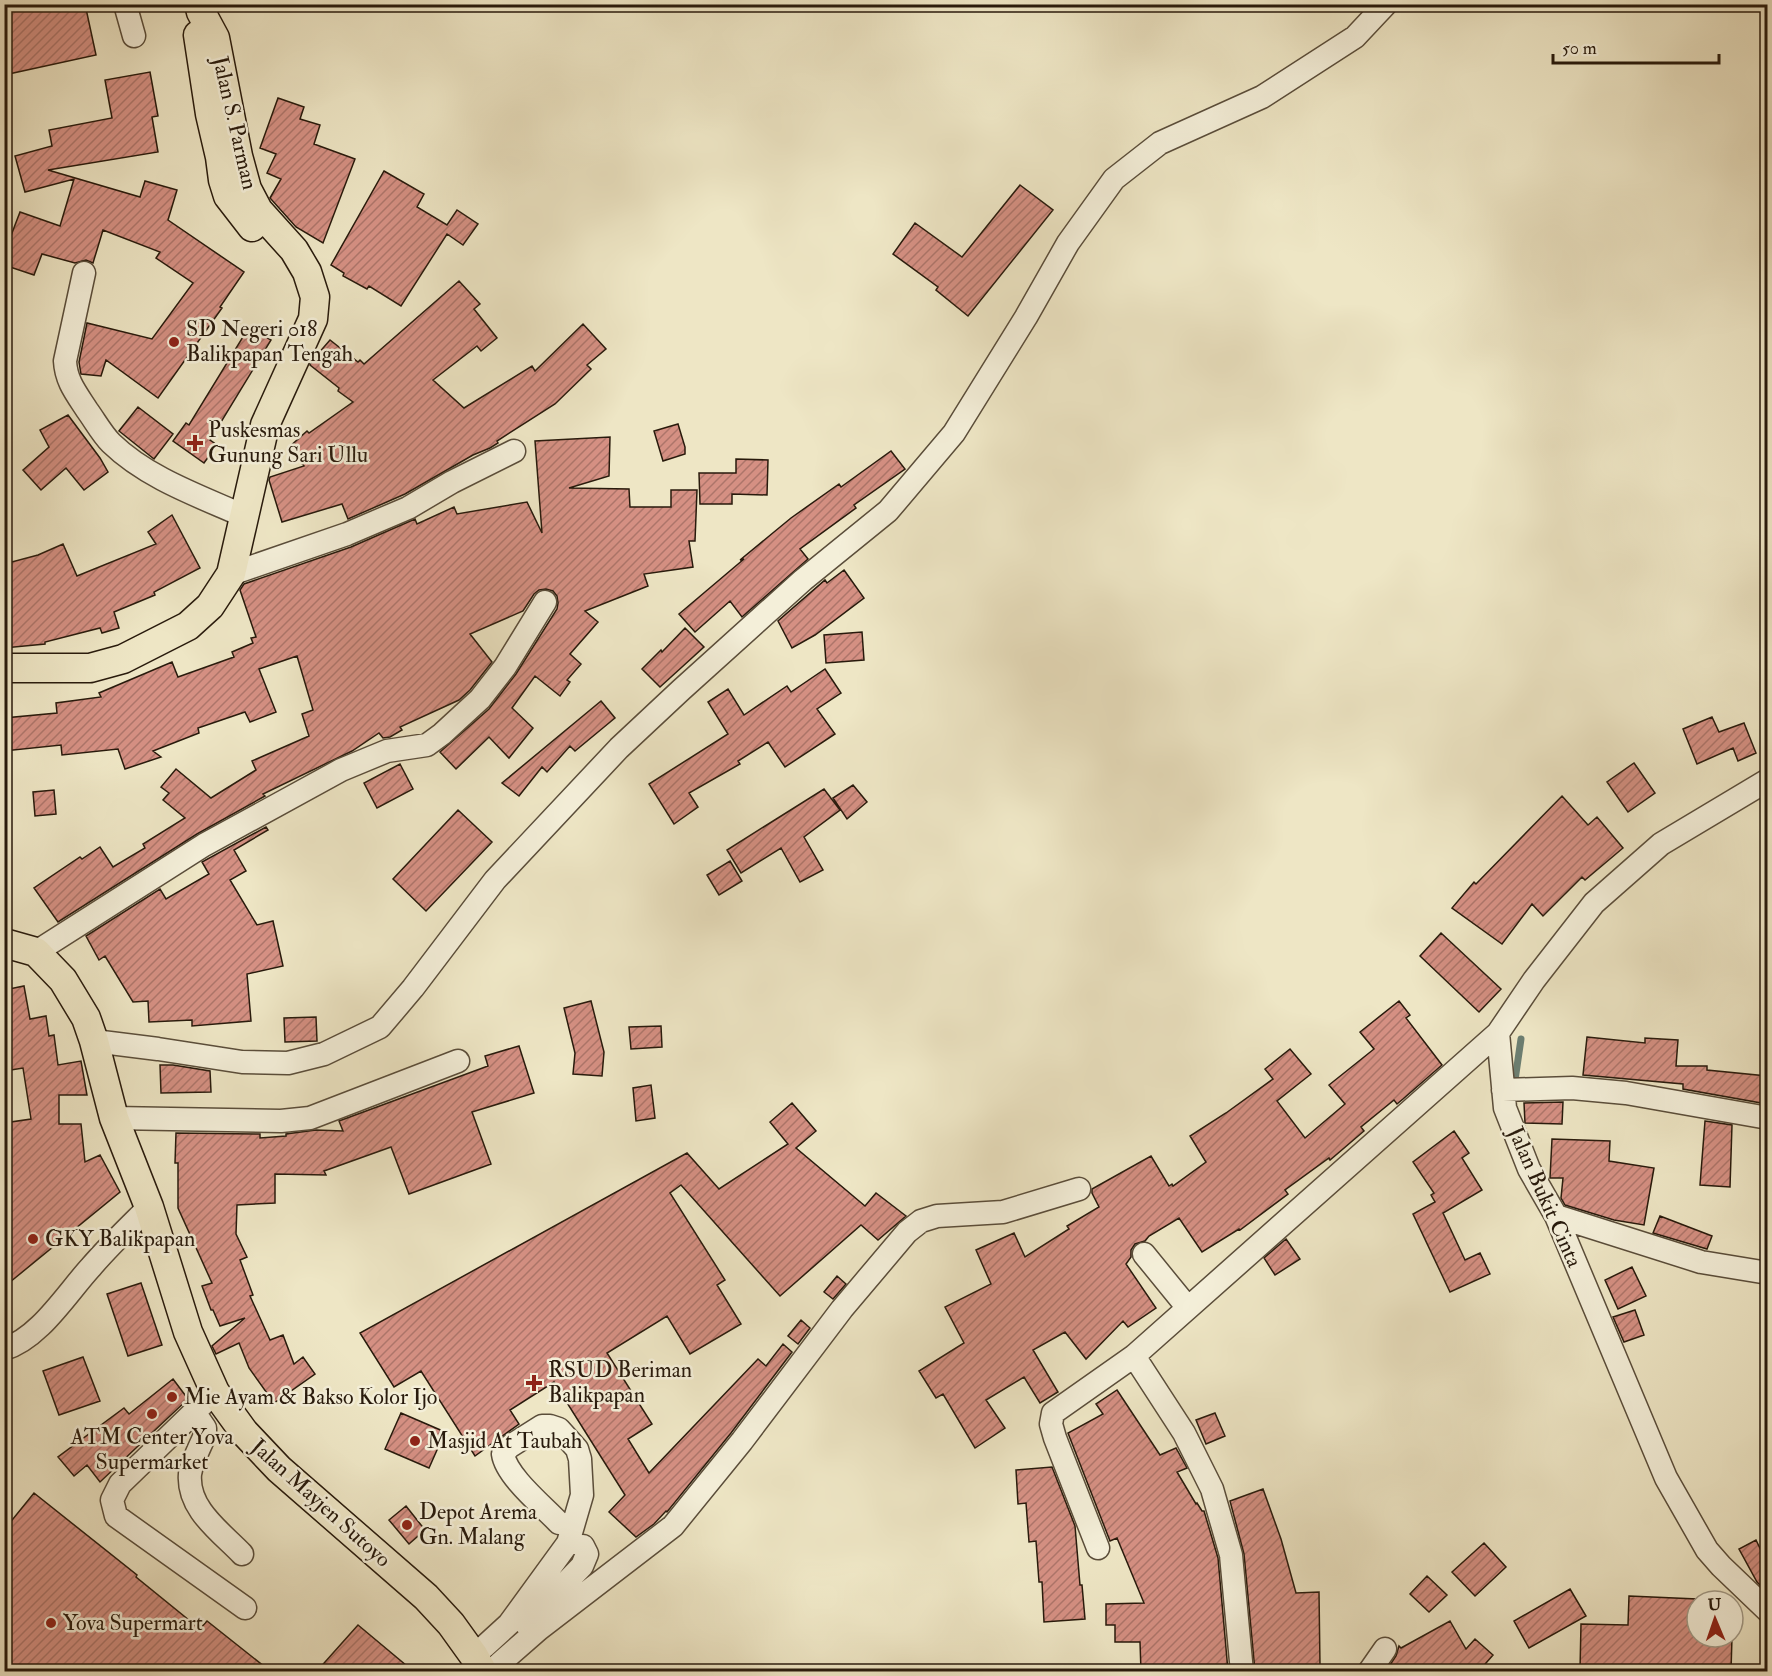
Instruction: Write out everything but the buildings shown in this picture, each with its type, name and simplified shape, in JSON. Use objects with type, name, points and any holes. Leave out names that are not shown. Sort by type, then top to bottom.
[{"type":"main road","name":"Jalan S. Parman","points":[[4,668],[90,668],[123,659],[188,626],[210,606],[231,574],[265,425],[294,357],[293,336],[298,294],[289,271],[228,196],[197,40],[200,8]]},
{"type":"main road","points":[[4,943],[36,952]]},
{"type":"main road","name":"Jalan Mayjen Sutoyo","points":[[36,952],[63,980],[86,1018],[114,1118],[148,1207],[188,1332],[215,1392],[244,1432],[279,1469],[426,1597],[451,1624],[482,1666]]},
{"type":"street","points":[[125,4],[134,36]]},
{"type":"street","points":[[94,1041],[242,1062],[288,1063],[324,1054],[380,1027],[413,988],[495,880],[619,748],[794,588],[888,511],[954,433],[1026,317],[1068,243],[1113,179],[1160,143],[1262,97],[1355,37],[1386,4]]},
{"type":"street","points":[[84,273],[65,361],[70,385],[110,442],[126,456],[152,473],[244,516]]},
{"type":"street","points":[[231,574],[347,534],[408,508],[452,482],[514,451]]},
{"type":"street","points":[[36,952],[204,845],[341,770],[387,751],[427,745],[480,699],[505,667],[546,603]]},
{"type":"street","points":[[1098,1548],[1055,1438],[1051,1424],[1053,1413],[1134,1356],[1498,1033],[1534,980],[1594,903],[1661,844],[1767,780]]},
{"type":"street","name":"Jalan Bukit Cinta","points":[[1498,1033],[1505,1108],[1528,1169],[1556,1216],[1666,1478],[1707,1550],[1767,1611]]},
{"type":"street","points":[[114,1118],[280,1121],[310,1118],[458,1061]]},
{"type":"street","points":[[1503,1090],[1572,1088],[1626,1093],[1767,1118]]},
{"type":"street","points":[[482,1666],[538,1629],[673,1526],[742,1441],[842,1309],[907,1232],[921,1221],[937,1216],[1003,1212],[1079,1189]]},
{"type":"street","points":[[4,1349],[18,1345],[62,1305],[89,1269],[148,1207]]},
{"type":"street","points":[[1556,1216],[1701,1262],[1767,1273]]},
{"type":"street","points":[[1144,1254],[1188,1308]]},
{"type":"street","points":[[1134,1356],[1184,1433],[1212,1489],[1232,1555],[1242,1671]]},
{"type":"street","points":[[215,1392],[120,1484],[112,1500],[116,1516],[246,1608]]},
{"type":"street","points":[[194,1412],[205,1428],[205,1435],[190,1475],[193,1499],[202,1514],[242,1554]]},
{"type":"street","points":[[482,1666],[568,1542],[579,1510],[582,1495],[580,1459],[577,1449],[559,1429],[542,1426],[509,1447],[503,1454],[504,1462],[559,1523]]},
{"type":"street","points":[[482,1666],[518,1633],[582,1566],[587,1554],[582,1546]]},
{"type":"street","points":[[1369,1671],[1385,1649]]},
{"type":"waterway","points":[[1514,1087],[1521,1039]]},
{"type":"place","name":"SD Negeri 018 Balikpapan Tengah","points":[[174,342]]},
{"type":"place","name":"Puskesmas Gunung Sari Ullu","points":[[195,443]]},
{"type":"place","name":"GKY Balikpapan","points":[[33,1239]]},
{"type":"place","name":"RSUD Beriman Balikpapan","points":[[534,1383]]},
{"type":"place","name":"Mie Ayam & Bakso Kolor Ijo","points":[[172,1397]]},
{"type":"place","name":"ATM Center Yova Supermarket","points":[[152,1414]]},
{"type":"place","name":"Masjid At Taubah","points":[[415,1441]]},
{"type":"place","name":"Depot Arema Gn. Malang","points":[[407,1525]]},
{"type":"place","name":"Yova Supermart","points":[[51,1623]]}]
